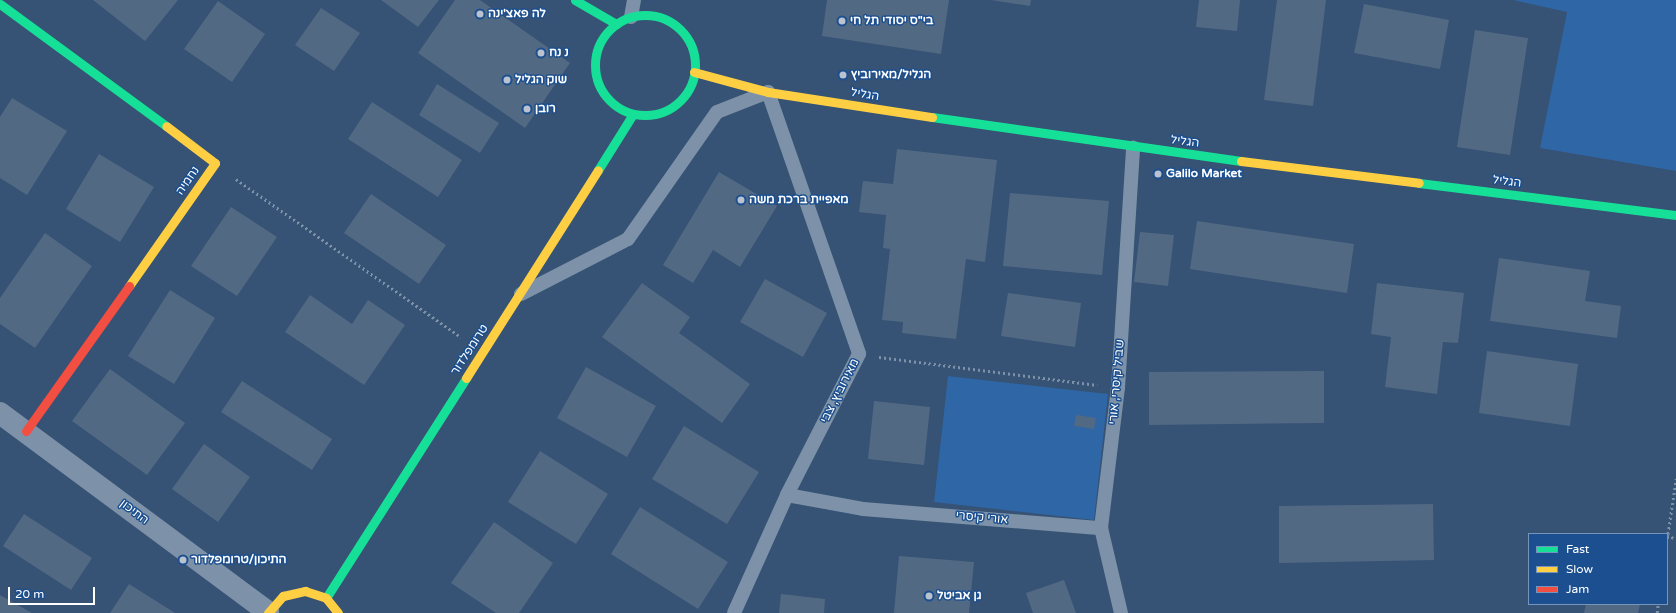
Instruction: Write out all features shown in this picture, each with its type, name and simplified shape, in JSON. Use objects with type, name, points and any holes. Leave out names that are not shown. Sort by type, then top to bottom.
[{"type":"street","points":[[575,0],[595,14],[616,24]]},
{"type":"street","name":"נחמיה","points":[[0,4],[215,164],[26,431]]},
{"type":"street","points":[[647,15],[664,18],[678,27],[690,45],[694,55],[694,72],[690,88],[680,101],[666,111],[650,115],[633,114],[618,108],[606,97],[597,83],[594,66],[596,50],[604,35],[616,24],[631,17],[647,15]]},
{"type":"street","name":"הגליל","points":[[694,72],[768,92],[1133,147],[1676,215]]},
{"type":"street","name":"טרומפלדור","points":[[326,598],[482,352],[521,294],[633,114]]},
{"type":"street","name":"התיכון","points":[[0,413],[268,613]]},
{"type":"street","points":[[268,613],[274,603],[293,592],[305,591],[326,598],[338,613]]},
{"type":"lane","points":[[631,17],[634,0]]},
{"type":"lane","points":[[521,294],[628,239],[717,112],[768,92]]},
{"type":"lane","name":"מאירוביץ, צבי","points":[[734,613],[787,496],[859,354],[768,92]]},
{"type":"lane","name":"שביל קיסרי, אורי","points":[[1121,613],[1101,528],[1118,388],[1133,147]]},
{"type":"lane","name":"אורי קיסרי","points":[[787,496],[863,509],[1101,528]]},
{"type":"path","points":[[215,164],[482,352]]},
{"type":"path","points":[[859,354],[1118,388]]},
{"type":"path","points":[[1676,479],[1668,535],[1676,539]]},
{"type":"shaded area","points":[[1513,0],[1676,0],[1676,171],[1540,148],[1567,12]]},
{"type":"shaded area","points":[[948,376],[1108,394],[1094,520],[934,502]]},
{"type":"building","points":[[93,0],[178,0],[145,41]]},
{"type":"building","points":[[381,0],[439,0],[418,27]]},
{"type":"building","name":"שוק הגליל","points":[[455,0],[480,0],[570,63],[525,128],[418,53]]},
{"type":"building","points":[[827,0],[949,0],[941,54],[822,36]]},
{"type":"building","points":[[991,0],[1031,0],[1030,6]]},
{"type":"building","points":[[1199,0],[1240,0],[1237,31],[1196,27]]},
{"type":"building","points":[[1277,0],[1326,0],[1313,106],[1264,100]]},
{"type":"building","points":[[218,1],[265,34],[232,82],[184,49]]},
{"type":"building","points":[[1364,4],[1449,20],[1440,69],[1354,53]]},
{"type":"building","points":[[321,8],[360,33],[334,71],[295,45]]},
{"type":"building","points":[[1475,30],[1528,38],[1510,155],[1457,147]]},
{"type":"building","points":[[437,84],[499,123],[480,153],[419,115]]},
{"type":"building","points":[[12,98],[67,131],[27,195],[0,178],[0,117]]},
{"type":"building","points":[[372,102],[462,160],[438,197],[348,139]]},
{"type":"building","points":[[897,149],[997,160],[985,262],[966,259],[956,339],[902,333],[903,322],[882,320],[890,249],[883,248],[886,215],[859,212],[863,181],[893,184]]},
{"type":"building","points":[[99,154],[154,187],[120,242],[66,209]]},
{"type":"building","points":[[719,172],[777,206],[740,267],[713,250],[693,283],[663,265]]},
{"type":"building","points":[[1010,193],[1109,201],[1102,275],[1003,266]]},
{"type":"building","points":[[371,194],[446,245],[419,284],[344,233]]},
{"type":"building","points":[[231,207],[277,237],[237,296],[191,266]]},
{"type":"building","points":[[1197,221],[1354,244],[1347,293],[1190,269]]},
{"type":"building","points":[[1140,232],[1174,235],[1168,286],[1134,282]]},
{"type":"building","points":[[45,233],[92,266],[35,348],[0,324],[0,298]]},
{"type":"building","points":[[1499,258],[1590,271],[1585,301],[1621,306],[1617,338],[1490,321]]},
{"type":"building","points":[[765,279],[827,313],[803,357],[740,322]]},
{"type":"building","points":[[642,283],[690,317],[679,333],[750,384],[722,423],[602,337]]},
{"type":"building","points":[[1377,283],[1464,293],[1458,343],[1443,342],[1437,394],[1385,387],[1391,337],[1371,334]]},
{"type":"building","points":[[170,290],[215,318],[174,384],[128,356]]},
{"type":"building","points":[[1008,293],[1081,303],[1075,347],[1001,336]]},
{"type":"building","points":[[310,295],[352,324],[368,300],[405,325],[364,385],[285,332]]},
{"type":"building","points":[[1487,351],[1578,364],[1570,426],[1479,413]]},
{"type":"building","points":[[586,367],[656,406],[627,457],[557,418]]},
{"type":"building","points":[[110,369],[185,423],[147,475],[72,421]]},
{"type":"building","points":[[1324,371],[1324,423],[1149,425],[1149,372]]},
{"type":"building","points":[[242,381],[332,439],[312,470],[221,412]]},
{"type":"building","points":[[874,401],[930,407],[924,465],[868,459]]},
{"type":"building","points":[[1076,415],[1096,418],[1094,429],[1074,426]]},
{"type":"building","points":[[684,426],[759,472],[727,524],[652,479]]},
{"type":"building","points":[[204,444],[250,477],[218,522],[172,489]]},
{"type":"building","points":[[540,451],[608,494],[576,544],[508,502]]},
{"type":"building","points":[[1433,504],[1434,560],[1279,563],[1279,506]]},
{"type":"building","points":[[640,507],[728,562],[698,609],[611,554]]},
{"type":"building","points":[[24,514],[92,558],[71,590],[3,546]]},
{"type":"building","points":[[494,522],[553,563],[519,613],[496,613],[451,583]]},
{"type":"building","points":[[899,556],[974,562],[969,613],[894,613]]},
{"type":"building","points":[[1064,580],[1076,613],[1033,613],[1026,593]]},
{"type":"building","points":[[129,584],[172,611],[175,613],[110,613]]},
{"type":"building","points":[[781,594],[825,599],[824,613],[779,613]]},
{"type":"building","points":[[0,595],[32,613],[0,613]]},
{"type":"building","points":[[1586,605],[1640,605],[1638,613],[1584,613]]},
{"type":"traffic: fast","points":[[575,0],[616,24]]},
{"type":"traffic: fast","points":[[0,4],[166,126]]},
{"type":"traffic: fast","points":[[645,15],[655,16],[673,23],[687,37],[694,55],[695,65],[694,75],[687,93],[673,107],[655,114],[645,115],[635,114],[617,107],[603,93],[596,75],[595,65],[596,55],[603,37],[617,23],[635,16],[645,15]]},
{"type":"traffic: fast","points":[[598,170],[633,114]]},
{"type":"traffic: fast","points":[[932,117],[1241,161]]},
{"type":"traffic: fast","points":[[1419,183],[1676,215]]},
{"type":"traffic: fast","points":[[326,598],[466,378]]},
{"type":"traffic: slow","points":[[694,72],[768,92],[932,117]]},
{"type":"traffic: slow","points":[[129,286],[215,163],[166,126]]},
{"type":"traffic: slow","points":[[1241,161],[1419,183]]},
{"type":"traffic: slow","points":[[466,378],[598,170]]},
{"type":"traffic: slow","points":[[268,613],[283,596],[305,591],[326,598],[338,613]]},
{"type":"traffic: jam","points":[[26,431],[129,286]]},
{"type":"place","name":"לה פאצ'ינה","points":[[480,14]]},
{"type":"place","name":"בי\"ס יסודי תל חי","points":[[842,21]]},
{"type":"place","name":"נ נח","points":[[541,53]]},
{"type":"place","name":"הגליל/מאירוביץ","points":[[843,75]]},
{"type":"place","name":"שוק הגליל","points":[[507,80]]},
{"type":"place","name":"רובן","points":[[527,109]]},
{"type":"place","name":"Galilo Market","points":[[1158,174]]},
{"type":"place","name":"מאפיית ברכת משה","points":[[741,200]]},
{"type":"place","name":"התיכון/טרומפלדור","points":[[183,560]]},
{"type":"place","name":"גן אביטל","points":[[929,596]]}]
